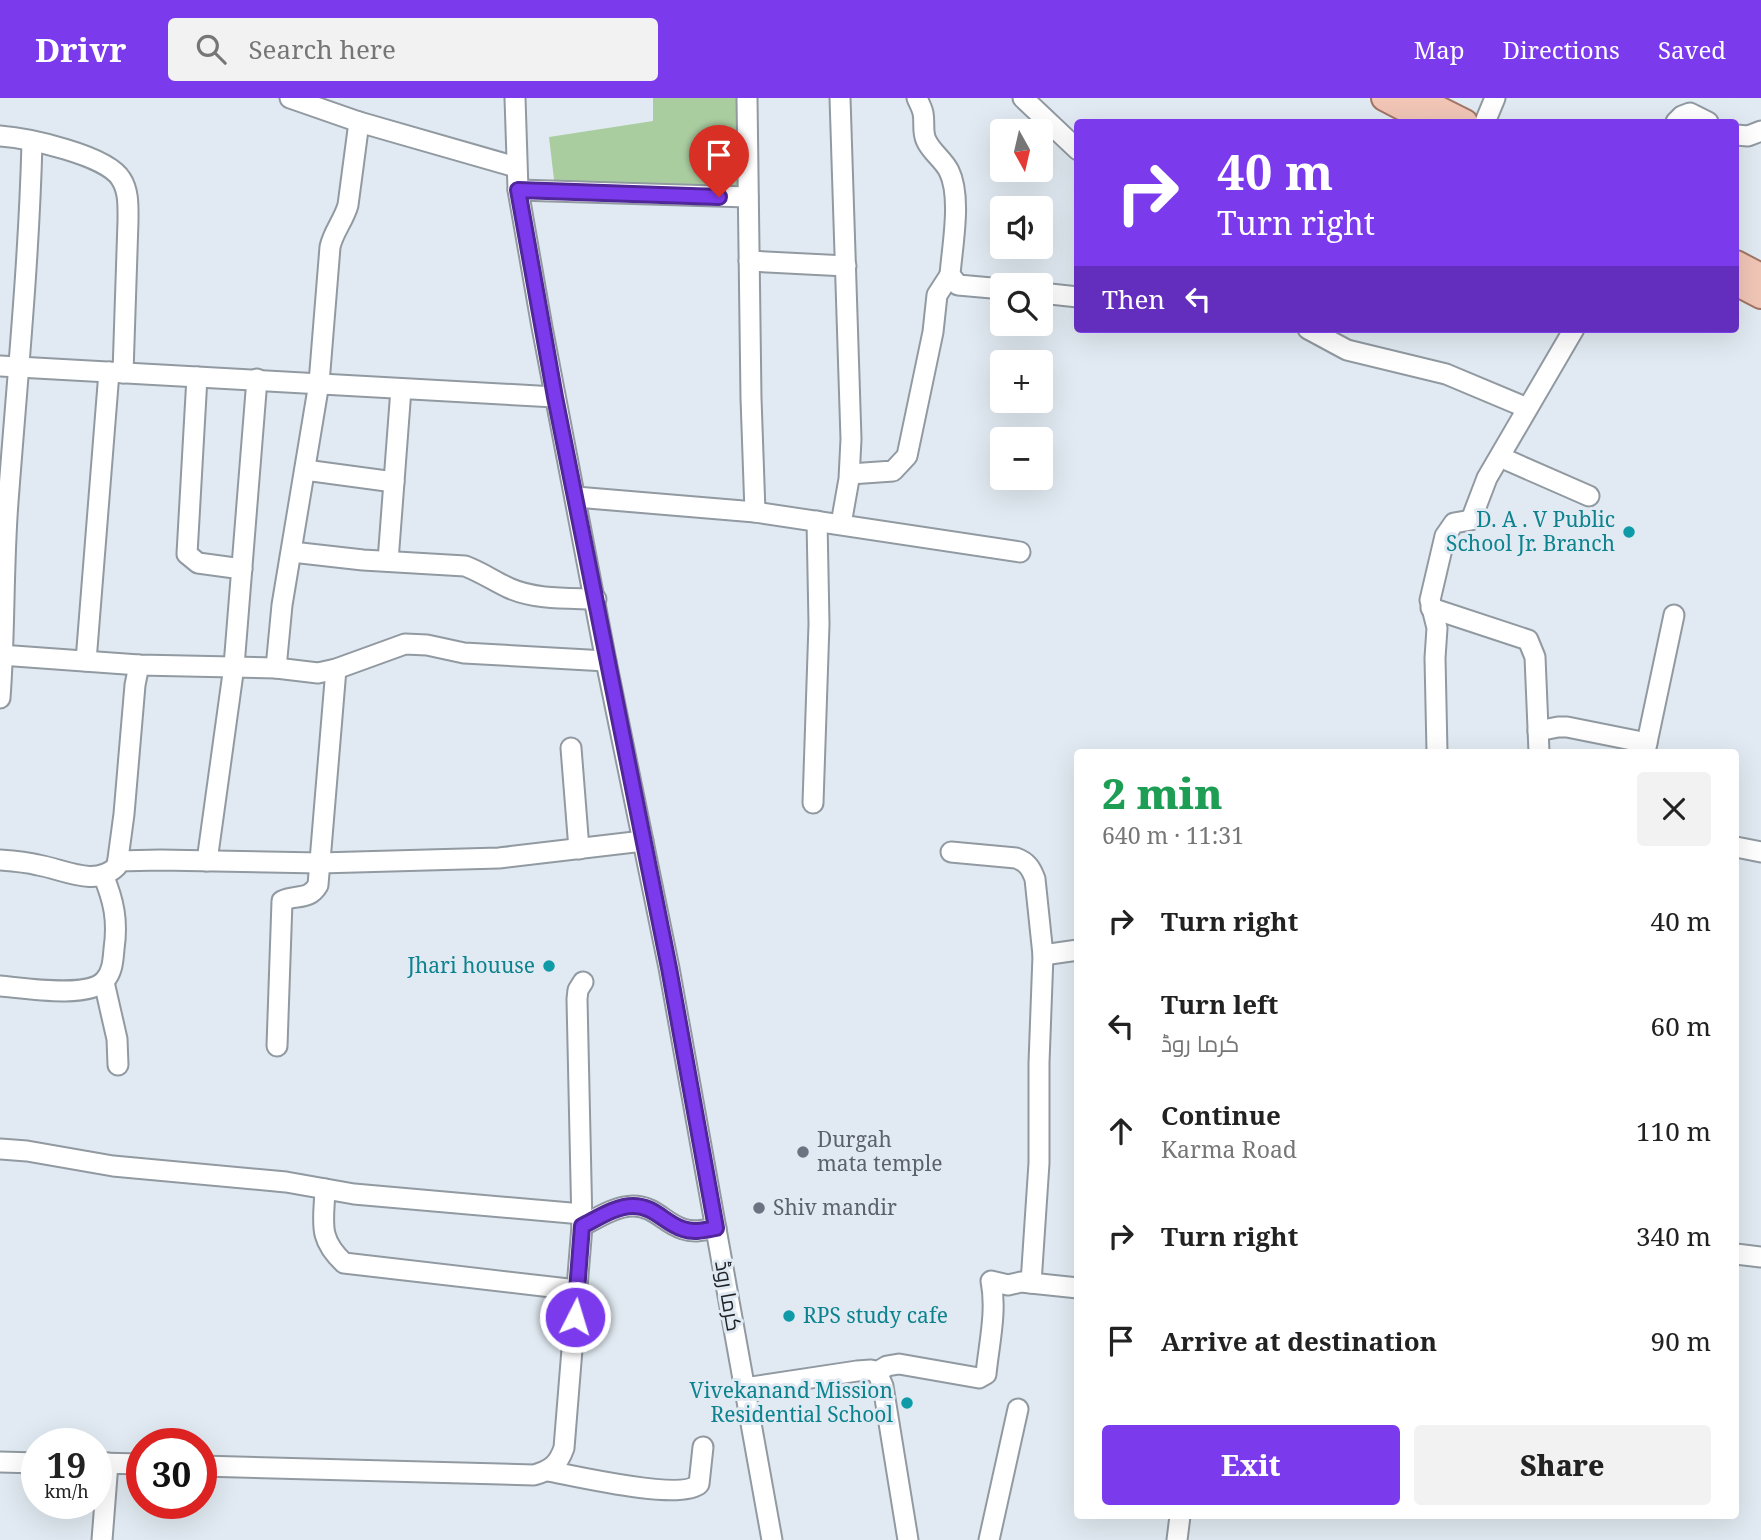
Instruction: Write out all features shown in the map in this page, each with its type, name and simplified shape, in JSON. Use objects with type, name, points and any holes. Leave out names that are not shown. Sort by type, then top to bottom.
[{"type":"main road","points":[[1384,98],[1424,119]]},
{"type":"main road","points":[[1417,98],[1459,119]]},
{"type":"main road","points":[[1739,265],[1761,276]]},
{"type":"main road","points":[[1739,285],[1761,296]]},
{"type":"street","points":[[290,98],[359,122],[516,167]]},
{"type":"street","name":"کرما روڈ","points":[[515,98],[518,190],[606,660],[669,968],[772,1540]]},
{"type":"street","points":[[747,98],[755,512]]},
{"type":"street","points":[[840,98],[851,439],[850,474],[841,524]]},
{"type":"street","points":[[850,474],[893,471],[907,456],[933,332],[937,295],[950,275],[956,206],[953,182],[950,172],[927,143],[923,131],[923,114],[917,98]]},
{"type":"street","points":[[1023,98],[1074,146]]},
{"type":"street","points":[[1486,119],[1495,98]]},
{"type":"street","points":[[1679,119],[1690,113],[1702,119]]},
{"type":"street","points":[[276,668],[282,605],[318,383],[330,247],[332,235],[345,216],[348,205],[359,122]]},
{"type":"street","points":[[1739,135],[1748,136],[1761,131]]},
{"type":"street","points":[[0,136],[94,159],[114,170],[122,179],[128,198],[116,373],[86,661]]},
{"type":"street","points":[[0,698],[3,547],[20,368],[32,142]]},
{"type":"street","points":[[518,190],[748,197]]},
{"type":"street","points":[[749,261],[846,266]]},
{"type":"street","points":[[950,275],[958,285],[990,288]]},
{"type":"street","points":[[1053,294],[1074,297]]},
{"type":"street","points":[[1316,333],[1354,352],[1446,374],[1527,408]]},
{"type":"street","points":[[1437,749],[1437,628],[1430,600],[1445,536],[1454,523],[1471,520],[1487,478],[1572,333]]},
{"type":"street","points":[[0,366],[555,397]]},
{"type":"street","points":[[197,376],[187,554],[198,563],[242,569]]},
{"type":"street","points":[[207,861],[234,666],[257,379]]},
{"type":"street","points":[[388,561],[401,389]]},
{"type":"street","points":[[1500,457],[1589,496]]},
{"type":"street","points":[[305,470],[394,482]]},
{"type":"street","points":[[576,497],[755,512],[1020,552]]},
{"type":"street","points":[[813,803],[819,624],[817,521]]},
{"type":"street","points":[[292,552],[465,566],[510,589],[526,594],[596,599]]},
{"type":"street","points":[[1431,608],[1528,640],[1535,657],[1539,749]]},
{"type":"street","points":[[1538,732],[1567,727],[1646,748],[1674,615]]},
{"type":"street","points":[[2,655],[139,665],[276,668],[318,673],[405,644],[427,645],[464,653],[606,660]]},
{"type":"street","points":[[0,860],[40,865],[82,875],[103,875],[111,872],[118,861],[139,665]]},
{"type":"street","points":[[277,1046],[282,901],[285,898],[305,897],[316,889],[336,669]]},
{"type":"street","points":[[571,748],[579,849]]},
{"type":"street","points":[[118,861],[320,863],[499,858],[643,841]]},
{"type":"street","points":[[1739,848],[1761,852]]},
{"type":"street","points":[[951,852],[1016,858],[1031,867],[1035,879],[1043,955],[1039,1163],[1031,1283]]},
{"type":"street","points":[[0,986],[76,990],[92,988],[104,982],[111,971],[116,914],[103,875]]},
{"type":"street","points":[[1043,955],[1074,951]]},
{"type":"street","points":[[104,982],[117,1039],[118,1065]]},
{"type":"street","points":[[217,1466],[534,1475],[548,1471],[559,1462],[564,1448],[582,1220],[577,999],[583,982]]},
{"type":"street","points":[[0,1149],[113,1166],[286,1182],[354,1194],[582,1220],[634,1206],[657,1212],[681,1229],[694,1231],[716,1228]]},
{"type":"street","points":[[325,1189],[323,1236],[331,1252],[344,1263],[577,1290]]},
{"type":"street","points":[[1739,1254],[1761,1257]]},
{"type":"street","points":[[877,1372],[887,1366],[899,1364],[973,1378],[986,1374],[991,1314],[995,1302],[991,1281],[1008,1285],[1021,1282],[1074,1288]]},
{"type":"street","points":[[745,1388],[857,1371],[877,1372],[883,1386],[908,1540]]},
{"type":"street","points":[[989,1540],[1018,1409]]},
{"type":"street","points":[[548,1471],[643,1488],[688,1490],[699,1484],[703,1447]]},
{"type":"street","points":[[0,1462],[21,1462]]},
{"type":"street","points":[[102,1519],[102,1540]]},
{"type":"street","points":[[1177,1540],[1180,1519]]},
{"type":"green space","points":[[653,98],[747,98],[748,197],[555,188],[549,137],[653,121]]},
{"type":"place","name":"D. A . V Public School Jr. Branch","points":[[1629,532]]},
{"type":"place","name":"Jhari houuse","points":[[549,966]]},
{"type":"place","name":"Durgah mata temple","points":[[803,1152]]},
{"type":"place","name":"Shiv mandir","points":[[759,1208]]},
{"type":"place","name":"RPS study cafe","points":[[789,1316]]},
{"type":"place","name":"Vivekanand Mission Residential School","points":[[907,1403]]},
{"type":"route","points":[[575,1317],[582,1226],[620,1208],[634,1206],[657,1212],[681,1229],[694,1231],[716,1228],[669,968],[606,660],[518,190],[719,197]]}]
